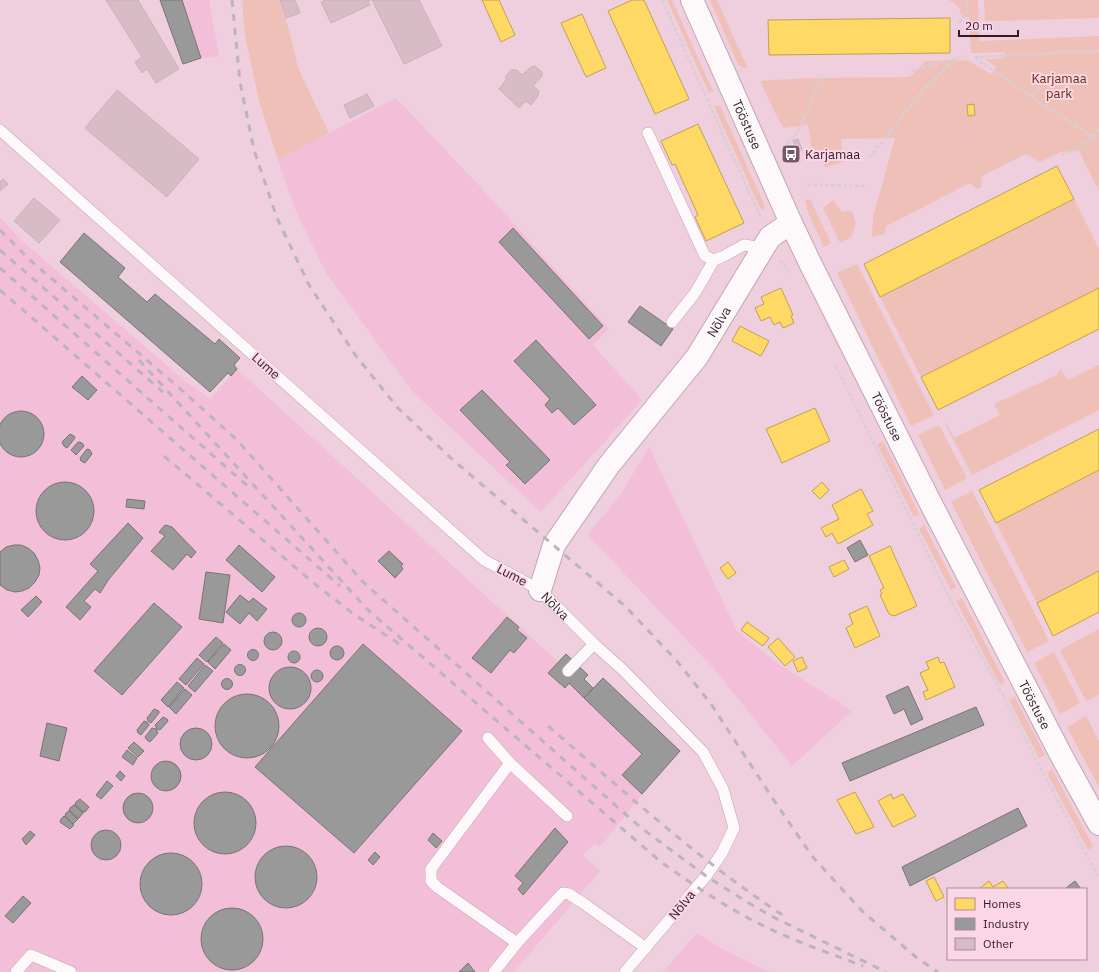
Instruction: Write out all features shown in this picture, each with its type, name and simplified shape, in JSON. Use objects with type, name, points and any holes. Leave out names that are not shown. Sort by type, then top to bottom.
[{"type":"street","name":"Tööstuse","points":[[692,0],[791,223],[931,504],[1057,748],[1099,824]]},
{"type":"street","name":"Nõlva","points":[[540,590],[554,545],[609,465],[697,357],[770,237],[791,223]]},
{"type":"lane","name":"Lume","points":[[0,130],[484,560],[540,590]]},
{"type":"lane","points":[[648,133],[705,256],[714,260]]},
{"type":"lane","points":[[672,322],[695,293],[714,260],[744,246],[764,248]]},
{"type":"lane","name":"Nõlva","points":[[540,590],[594,644],[623,670],[703,752],[723,788],[734,828],[722,853],[706,876],[625,972]]},
{"type":"lane","points":[[568,671],[594,644]]},
{"type":"lane","points":[[488,738],[510,763],[567,816]]},
{"type":"lane","points":[[510,763],[431,869],[431,881],[437,888],[517,943]]},
{"type":"lane","points":[[494,972],[517,943],[562,893],[569,894],[574,897],[646,948]]},
{"type":"lane","points":[[16,972],[32,955],[71,972]]},
{"type":"path","points":[[958,23],[967,12],[967,0]]},
{"type":"path","points":[[1099,51],[974,57],[1099,141]]},
{"type":"path","points":[[911,71],[965,56]]},
{"type":"path","points":[[869,158],[924,88],[955,58]]},
{"type":"path","points":[[787,144],[798,132],[823,74]]},
{"type":"path","points":[[1032,97],[1040,88]]},
{"type":"path","points":[[1062,156],[1080,148],[1093,137],[1099,129]]},
{"type":"path","points":[[807,185],[865,186]]},
{"type":"shaded area","points":[[160,0],[209,0],[219,56],[201,58],[183,64]]},
{"type":"shaded area","points":[[396,98],[485,192],[609,329],[593,345],[642,400],[541,512],[413,392],[326,273],[295,209],[278,160]]},
{"type":"shaded area","points":[[0,217],[21,240],[185,381],[210,399],[237,369],[558,662],[566,654],[588,675],[584,679],[593,688],[603,678],[680,751],[642,794],[600,847],[595,843],[583,855],[600,871],[514,972],[0,972]]},
{"type":"shaded area","points":[[649,447],[737,631],[774,661],[852,711],[792,766],[716,671],[588,535],[622,492]]},
{"type":"shaded area","points":[[697,933],[717,946],[769,972],[663,972]]},
{"type":"green space","points":[[242,0],[279,0],[289,30],[298,68],[329,133],[278,160],[259,101],[245,35]]},
{"type":"green space","points":[[667,0],[672,0],[713,91],[709,93]]},
{"type":"green space","points":[[710,0],[717,0],[748,69],[738,64]]},
{"type":"green space","name":"Karjamaa park","points":[[949,0],[978,0],[979,41],[1099,36],[1099,191],[1079,151],[1061,152],[1040,162],[1026,154],[982,176],[981,188],[977,189],[970,183],[886,226],[885,234],[872,237],[873,217],[895,138],[841,139],[843,162],[825,167],[811,145],[808,125],[784,128],[777,117],[760,81],[807,78],[910,77],[925,61],[968,60],[992,75],[996,67],[985,59],[1002,58],[1006,52],[971,53],[969,17],[963,17],[958,6]]},
{"type":"green space","points":[[984,0],[1099,0],[1099,18],[985,21]]},
{"type":"green space","points":[[714,106],[721,108],[764,204],[764,211],[760,208]]},
{"type":"green space","points":[[810,199],[831,243],[824,247],[809,215],[805,201]]},
{"type":"green space","points":[[1074,199],[1099,249],[1099,288],[921,377],[880,297]]},
{"type":"green space","points":[[833,200],[842,212],[852,211],[856,223],[851,237],[840,243],[823,208]]},
{"type":"green space","points":[[857,264],[934,415],[911,426],[837,273]]},
{"type":"green space","points":[[1099,365],[1099,410],[972,475],[945,424],[946,423],[954,438],[1000,415],[994,404],[1057,375],[1061,369],[1068,380]]},
{"type":"green space","points":[[939,425],[967,478],[945,490],[918,435]]},
{"type":"green space","points":[[883,441],[919,514],[914,517],[877,444]]},
{"type":"green space","points":[[1099,470],[1099,571],[1037,603],[996,523]]},
{"type":"green space","points":[[972,491],[1049,641],[1027,652],[951,502]]},
{"type":"green space","points":[[924,525],[956,587],[951,590],[919,529]]},
{"type":"green space","points":[[962,598],[1005,682],[1000,685],[956,601]]},
{"type":"green space","points":[[1099,629],[1099,695],[1086,701],[1060,650]]},
{"type":"green space","points":[[1054,652],[1080,703],[1060,714],[1034,663]]},
{"type":"green space","points":[[1015,697],[1045,755],[1039,758],[1009,700]]},
{"type":"green space","points":[[1086,716],[1099,741],[1099,787],[1067,727]]},
{"type":"green space","points":[[1052,769],[1093,846],[1088,850],[1049,777],[1047,772]]},
{"type":"building: Homes","points":[[482,0],[499,0],[515,35],[501,42]]},
{"type":"building: Homes","points":[[632,0],[644,0],[689,99],[655,114],[608,11]]},
{"type":"building: Homes","points":[[582,14],[606,68],[586,77],[561,23]]},
{"type":"building: Homes","points":[[950,18],[950,53],[769,55],[768,20]]},
{"type":"building: Homes","points":[[974,104],[975,115],[968,116],[967,105]]},
{"type":"building: Homes","points":[[698,124],[744,223],[706,241],[695,217],[698,215],[675,164],[672,165],[661,141]]},
{"type":"building: Homes","points":[[1057,166],[1074,199],[880,297],[864,264]]},
{"type":"building: Homes","points":[[781,288],[793,315],[791,316],[794,323],[783,328],[780,322],[774,325],[770,317],[761,321],[755,308],[764,304],[761,297]]},
{"type":"building: Homes","points":[[1099,288],[1099,329],[938,410],[921,377]]},
{"type":"building: Homes","points":[[740,326],[769,341],[761,356],[732,341]]},
{"type":"building: Homes","points":[[815,408],[830,441],[782,463],[766,429]]},
{"type":"building: Homes","points":[[1099,429],[1099,470],[996,523],[979,490]]},
{"type":"building: Homes","points":[[822,482],[829,490],[820,499],[812,491]]},
{"type":"building: Homes","points":[[861,489],[873,511],[867,514],[873,525],[838,544],[832,533],[826,537],[821,528],[839,519],[832,505]]},
{"type":"building: Homes","points":[[890,546],[917,606],[894,616],[889,614],[880,595],[882,594],[880,590],[884,588],[869,556]]},
{"type":"building: Homes","points":[[844,560],[849,569],[834,577],[829,567]]},
{"type":"building: Homes","points":[[728,562],[736,573],[728,579],[720,568]]},
{"type":"building: Homes","points":[[1099,571],[1099,612],[1053,636],[1037,603]]},
{"type":"building: Homes","points":[[867,606],[880,636],[855,648],[846,628],[853,624],[849,614]]},
{"type":"building: Homes","points":[[747,622],[769,638],[763,646],[741,630]]},
{"type":"building: Homes","points":[[778,638],[795,657],[785,666],[768,647]]},
{"type":"building: Homes","points":[[802,657],[807,668],[798,672],[793,661]]},
{"type":"building: Homes","points":[[938,657],[940,663],[944,662],[955,687],[926,700],[923,692],[928,690],[920,673],[929,669],[926,662]]},
{"type":"building: Homes","points":[[855,792],[874,827],[856,834],[837,800]]},
{"type":"building: Homes","points":[[891,794],[893,799],[903,794],[916,816],[893,827],[878,801]]},
{"type":"building: Homes","points":[[934,877],[944,897],[936,901],[926,881]]},
{"type":"building: Homes","points":[[989,881],[993,887],[1003,881],[1008,888],[980,888]]},
{"type":"building: Industry","points":[[160,0],[182,0],[201,58],[183,64]]},
{"type":"building: Industry","points":[[513,228],[603,326],[589,339],[499,242]]},
{"type":"building: Industry","points":[[84,233],[125,268],[118,277],[147,302],[155,294],[215,344],[219,339],[240,358],[234,365],[237,369],[231,376],[228,373],[210,392],[60,262]]},
{"type":"building: Industry","points":[[640,306],[673,329],[661,346],[628,322]]},
{"type":"building: Industry","points":[[536,340],[596,405],[574,425],[558,408],[552,413],[545,405],[550,399],[514,361]]},
{"type":"building: Industry","points":[[82,376],[97,390],[88,400],[72,387]]},
{"type":"building: Industry","points":[[482,390],[550,460],[525,484],[506,465],[510,462],[460,410]]},
{"type":"building: Industry","points":[[17,411],[25,411],[34,415],[40,421],[44,430],[44,438],[40,447],[34,453],[25,457],[17,457],[8,453],[2,447],[-1,440],[-1,428],[2,421],[8,415]]},
{"type":"building: Industry","points":[[70,434],[75,438],[67,448],[62,442]]},
{"type":"building: Industry","points":[[78,442],[82,443],[84,446],[76,455],[71,450]]},
{"type":"building: Industry","points":[[87,449],[90,450],[92,454],[85,463],[81,461],[80,458]]},
{"type":"building: Industry","points":[[65,482],[76,484],[89,495],[92,500],[94,511],[92,522],[81,535],[76,538],[65,540],[54,538],[41,527],[38,522],[36,511],[38,500],[49,487],[54,484]]},
{"type":"building: Industry","points":[[127,499],[145,501],[144,509],[126,507]]},
{"type":"building: Industry","points":[[128,523],[143,538],[109,579],[100,593],[95,589],[84,601],[91,607],[80,620],[66,607],[98,571],[90,564]]},
{"type":"building: Industry","points":[[165,525],[172,527],[196,552],[191,558],[187,554],[173,570],[151,551],[165,536],[159,532]]},
{"type":"building: Industry","points":[[860,540],[868,555],[855,562],[847,548]]},
{"type":"building: Industry","points":[[21,545],[34,553],[40,568],[39,575],[29,588],[15,592],[7,590],[0,585],[0,552],[6,547]]},
{"type":"building: Industry","points":[[239,545],[275,577],[262,592],[226,560]]},
{"type":"building: Industry","points":[[389,551],[403,564],[401,566],[403,569],[395,578],[378,561]]},
{"type":"building: Industry","points":[[206,572],[230,575],[223,623],[199,619]]},
{"type":"building: Industry","points":[[240,595],[249,602],[253,598],[267,609],[257,621],[249,613],[240,624],[226,612]]},
{"type":"building: Industry","points":[[36,596],[42,602],[28,617],[21,610]]},
{"type":"building: Industry","points":[[154,603],[182,627],[122,695],[94,671]]},
{"type":"building: Industry","points":[[299,613],[304,615],[306,620],[304,625],[299,627],[294,625],[292,620],[294,615]]},
{"type":"building: Industry","points":[[507,617],[519,627],[517,630],[527,638],[514,653],[510,650],[491,673],[472,658]]},
{"type":"building: Industry","points":[[318,628],[324,631],[327,637],[324,643],[318,646],[312,643],[309,637],[312,631]]},
{"type":"building: Industry","points":[[273,632],[279,635],[282,641],[279,647],[273,650],[267,647],[264,641],[267,635]]},
{"type":"building: Industry","points":[[216,637],[223,643],[207,662],[199,655]]},
{"type":"building: Industry","points":[[224,644],[231,650],[215,669],[208,662]]},
{"type":"building: Industry","points":[[363,644],[462,731],[354,853],[255,767]]},
{"type":"building: Industry","points":[[334,646],[340,646],[344,650],[344,656],[340,660],[334,660],[330,656],[330,650]]},
{"type":"building: Industry","points":[[253,649],[257,651],[259,655],[257,659],[253,661],[249,659],[247,655],[249,651]]},
{"type":"building: Industry","points":[[296,651],[299,652],[299,662],[292,663],[289,662],[288,655],[289,652]]},
{"type":"building: Industry","points":[[566,654],[588,675],[584,679],[593,688],[584,698],[569,683],[565,688],[548,673]]},
{"type":"building: Industry","points":[[197,658],[204,664],[186,685],[179,679]]},
{"type":"building: Industry","points":[[240,664],[244,666],[246,670],[244,674],[240,676],[236,674],[234,670],[236,666]]},
{"type":"building: Industry","points":[[205,665],[213,671],[195,692],[188,686]]},
{"type":"building: Industry","points":[[290,667],[305,673],[311,688],[305,703],[290,709],[275,703],[269,688],[275,673]]},
{"type":"building: Industry","points":[[317,670],[321,672],[323,676],[321,680],[317,682],[313,680],[311,676],[313,672]]},
{"type":"building: Industry","points":[[227,678],[231,680],[233,684],[231,688],[227,690],[223,688],[221,684],[223,680]]},
{"type":"building: Industry","points":[[603,678],[680,751],[642,794],[622,775],[642,754],[584,698]]},
{"type":"building: Industry","points":[[177,682],[184,688],[168,707],[161,700]]},
{"type":"building: Industry","points":[[908,686],[923,719],[911,725],[904,709],[894,714],[886,696]]},
{"type":"building: Industry","points":[[185,689],[192,695],[176,714],[169,707]]},
{"type":"building: Industry","points":[[247,694],[259,696],[270,703],[277,714],[279,726],[277,738],[270,749],[259,756],[247,758],[235,756],[224,749],[217,738],[215,726],[217,714],[224,703],[235,696]]},
{"type":"building: Industry","points":[[976,707],[984,725],[850,781],[842,763]]},
{"type":"building: Industry","points":[[154,709],[159,711],[159,713],[151,723],[147,718]]},
{"type":"building: Industry","points":[[163,717],[168,721],[160,730],[157,729],[155,725]]},
{"type":"building: Industry","points":[[144,721],[149,725],[141,735],[137,730]]},
{"type":"building: Industry","points":[[47,723],[67,728],[59,761],[40,756]]},
{"type":"building: Industry","points":[[152,728],[156,729],[158,733],[150,742],[145,737]]},
{"type":"building: Industry","points":[[193,728],[199,728],[208,732],[212,744],[208,756],[199,760],[193,760],[184,756],[180,747],[180,741],[184,732]]},
{"type":"building: Industry","points":[[134,742],[144,751],[138,757],[128,748]]},
{"type":"building: Industry","points":[[127,750],[137,758],[133,765],[122,757]]},
{"type":"building: Industry","points":[[166,761],[172,762],[180,770],[180,782],[172,790],[166,791],[160,790],[152,782],[151,776],[152,770],[160,762]]},
{"type":"building: Industry","points":[[120,771],[125,776],[121,781],[116,776]]},
{"type":"building: Industry","points":[[107,781],[113,786],[101,799],[96,795]]},
{"type":"building: Industry","points":[[225,792],[242,797],[247,801],[251,806],[256,823],[251,840],[247,845],[242,849],[225,854],[208,849],[203,845],[199,840],[194,823],[199,806],[203,801],[208,797]]},
{"type":"building: Industry","points":[[138,793],[144,794],[152,802],[152,814],[144,822],[138,823],[132,822],[124,814],[123,808],[124,802],[132,794]]},
{"type":"building: Industry","points":[[80,799],[89,807],[85,812],[75,805]]},
{"type":"building: Industry","points":[[74,805],[83,813],[79,818],[69,810]]},
{"type":"building: Industry","points":[[1018,808],[1027,826],[910,886],[902,867]]},
{"type":"building: Industry","points":[[69,811],[78,819],[73,824],[65,816]]},
{"type":"building: Industry","points":[[64,816],[74,825],[70,829],[60,822]]},
{"type":"building: Industry","points":[[555,828],[568,842],[523,895],[518,889],[523,883],[515,876]]},
{"type":"building: Industry","points":[[106,830],[112,831],[120,839],[120,851],[112,859],[106,860],[100,859],[92,851],[91,845],[92,839],[100,831]]},
{"type":"building: Industry","points":[[30,831],[35,835],[26,845],[22,839]]},
{"type":"building: Industry","points":[[433,833],[442,841],[436,848],[428,840]]},
{"type":"building: Industry","points":[[286,846],[303,851],[308,855],[312,860],[317,877],[312,894],[308,899],[303,903],[286,908],[269,903],[264,899],[260,894],[255,877],[260,860],[264,855],[269,851]]},
{"type":"building: Industry","points":[[375,852],[380,857],[373,865],[368,860]]},
{"type":"building: Industry","points":[[171,853],[188,858],[193,862],[197,867],[202,884],[197,901],[193,906],[188,910],[171,915],[154,910],[149,906],[145,901],[140,884],[145,867],[149,862],[154,858]]},
{"type":"building: Industry","points":[[1075,881],[1080,888],[1066,888]]},
{"type":"building: Industry","points":[[23,896],[31,903],[13,923],[5,916]]},
{"type":"building: Industry","points":[[232,908],[249,913],[254,917],[258,922],[263,939],[258,956],[254,961],[249,965],[232,970],[215,965],[210,961],[206,956],[201,939],[206,922],[210,917],[215,913]]},
{"type":"building: Industry","points":[[468,963],[475,972],[459,972]]},
{"type":"building: Other","points":[[106,0],[138,0],[179,69],[156,83],[147,69],[142,73],[135,62],[142,57]]},
{"type":"building: Other","points":[[280,0],[295,0],[300,13],[286,18]]},
{"type":"building: Other","points":[[325,0],[371,0],[368,1],[370,5],[331,23],[321,2]]},
{"type":"building: Other","points":[[372,0],[419,0],[442,46],[404,64]]},
{"type":"building: Other","points":[[535,66],[542,72],[542,76],[533,86],[539,91],[538,96],[531,105],[526,101],[519,108],[499,89],[507,79],[505,77],[511,70],[517,70],[522,75],[531,67]]},
{"type":"building: Other","points":[[117,90],[199,159],[167,197],[85,128]]},
{"type":"building: Other","points":[[367,94],[374,106],[350,118],[344,105]]},
{"type":"building: Other","points":[[798,139],[802,150],[798,152],[793,141]]},
{"type":"building: Other","points":[[3,179],[8,184],[0,191],[0,182]]},
{"type":"building: Other","points":[[34,198],[60,220],[39,243],[14,221]]},
{"type":"railway","points":[[232,0],[240,82],[254,150],[277,218],[309,285],[356,356],[398,408],[453,460],[625,606],[676,660],[711,704],[812,856],[862,911],[917,958],[938,972]]},
{"type":"railway","points":[[0,230],[30,260],[177,386],[237,440],[363,582],[640,827],[706,876],[747,902],[773,917],[886,972]]},
{"type":"railway","points":[[0,250],[163,392]]},
{"type":"railway","points":[[0,268],[252,490]]},
{"type":"railway","points":[[0,290],[340,586]]},
{"type":"railway","points":[[139,360],[369,611],[661,862],[695,886],[756,922],[795,940],[863,966]]},
{"type":"railway","points":[[164,456],[316,585],[355,615],[404,647]]},
{"type":"railway","points":[[548,726],[664,826],[724,874],[787,918]]},
{"type":"place","name":"Karjamaa","points":[[791,154]]}]
